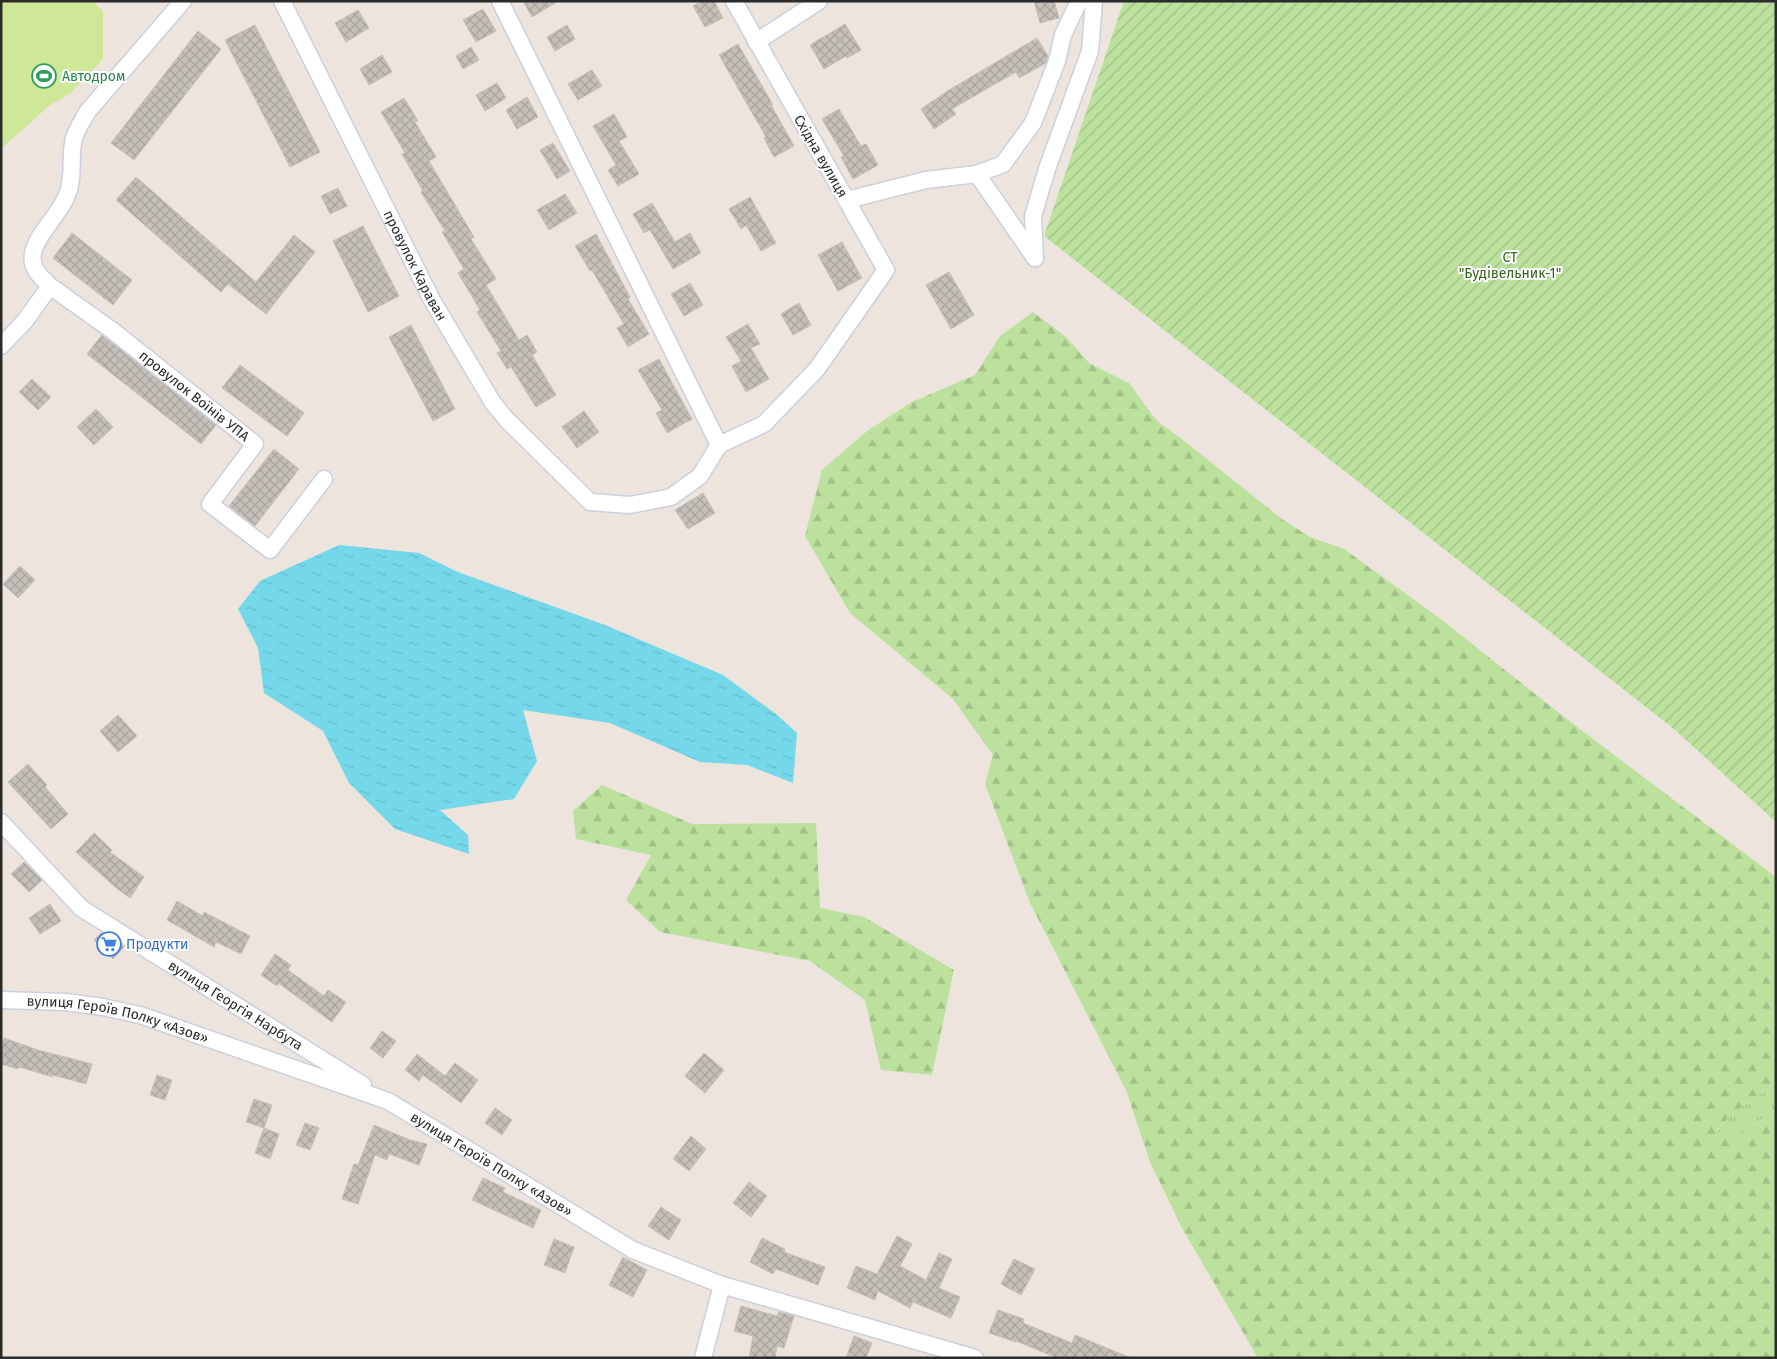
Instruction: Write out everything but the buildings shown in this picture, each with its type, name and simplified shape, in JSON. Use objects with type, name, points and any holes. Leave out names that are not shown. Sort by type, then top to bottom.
[{"type":"street","points":[[1,346],[25,321],[50,286],[38,274],[32,263],[33,253],[38,242],[63,205],[68,192],[74,140],[79,125],[88,111],[183,1]]},
{"type":"street","name":"провулок Караван","points":[[282,1],[432,300],[492,403],[507,420],[590,502],[630,505],[671,496],[700,476],[719,444]]},
{"type":"street","points":[[500,1],[719,444]]},
{"type":"street","name":"Східна вулиця","points":[[719,444],[764,424],[817,369],[886,270],[734,1]]},
{"type":"street","points":[[756,42],[819,1]]},
{"type":"street","points":[[847,200],[926,180],[977,174],[1003,164],[1033,123],[1057,61],[1063,35],[1079,1]]},
{"type":"street","points":[[977,174],[1035,258],[1033,216],[1048,166],[1090,51],[1094,1]]},
{"type":"street","name":"провулок Воїнів УПА","points":[[50,286],[113,331],[255,444],[210,504],[270,550],[324,479]]},
{"type":"street","name":"вулиця Георгія Нарбута","points":[[1,822],[81,908],[388,1101]]},
{"type":"street","name":"вулиця Героїв Полку «Азов»","points":[[1,1000],[66,1002],[140,1015],[388,1101],[633,1250],[722,1285],[974,1358]]},
{"type":"street","points":[[703,1358],[722,1285]]},
{"type":"green space","name":"Автодром","points":[[1,1],[92,1],[103,11],[103,59],[71,93],[50,105],[1,149]]},
{"type":"green space","name":"СТ \"Будівельник-1\"","points":[[1124,1],[1776,1],[1776,822],[1674,729],[1044,236]]},
{"type":"green space","points":[[1033,312],[1066,337],[1089,363],[1129,383],[1157,421],[1282,519],[1310,537],[1344,549],[1438,617],[1568,720],[1776,877],[1776,1083],[1733,1113],[1715,1132],[1739,1134],[1776,1110],[1776,1358],[1258,1358],[1183,1230],[1150,1162],[1126,1090],[1030,903],[985,784],[993,755],[953,699],[850,613],[805,536],[822,470],[867,431],[912,402],[975,375],[1000,336]]},
{"type":"green space","points":[[602,785],[692,824],[816,823],[820,908],[864,917],[954,970],[932,1075],[881,1070],[865,1000],[810,961],[660,932],[626,900],[651,855],[576,839],[573,811]]},
{"type":"green space","points":[[1776,1083],[1776,1110],[1739,1134],[1715,1133],[1733,1113]]},
{"type":"water","points":[[339,545],[419,553],[458,572],[605,625],[723,675],[776,714],[797,733],[793,783],[747,765],[700,762],[610,723],[523,710],[537,761],[514,799],[440,810],[468,835],[469,854],[395,829],[349,783],[323,731],[264,693],[258,648],[238,609],[260,581]]},
{"type":"place","name":"Автодром","points":[[44,76]]},
{"type":"place","name":"Продукти","points":[[109,944]]}]
